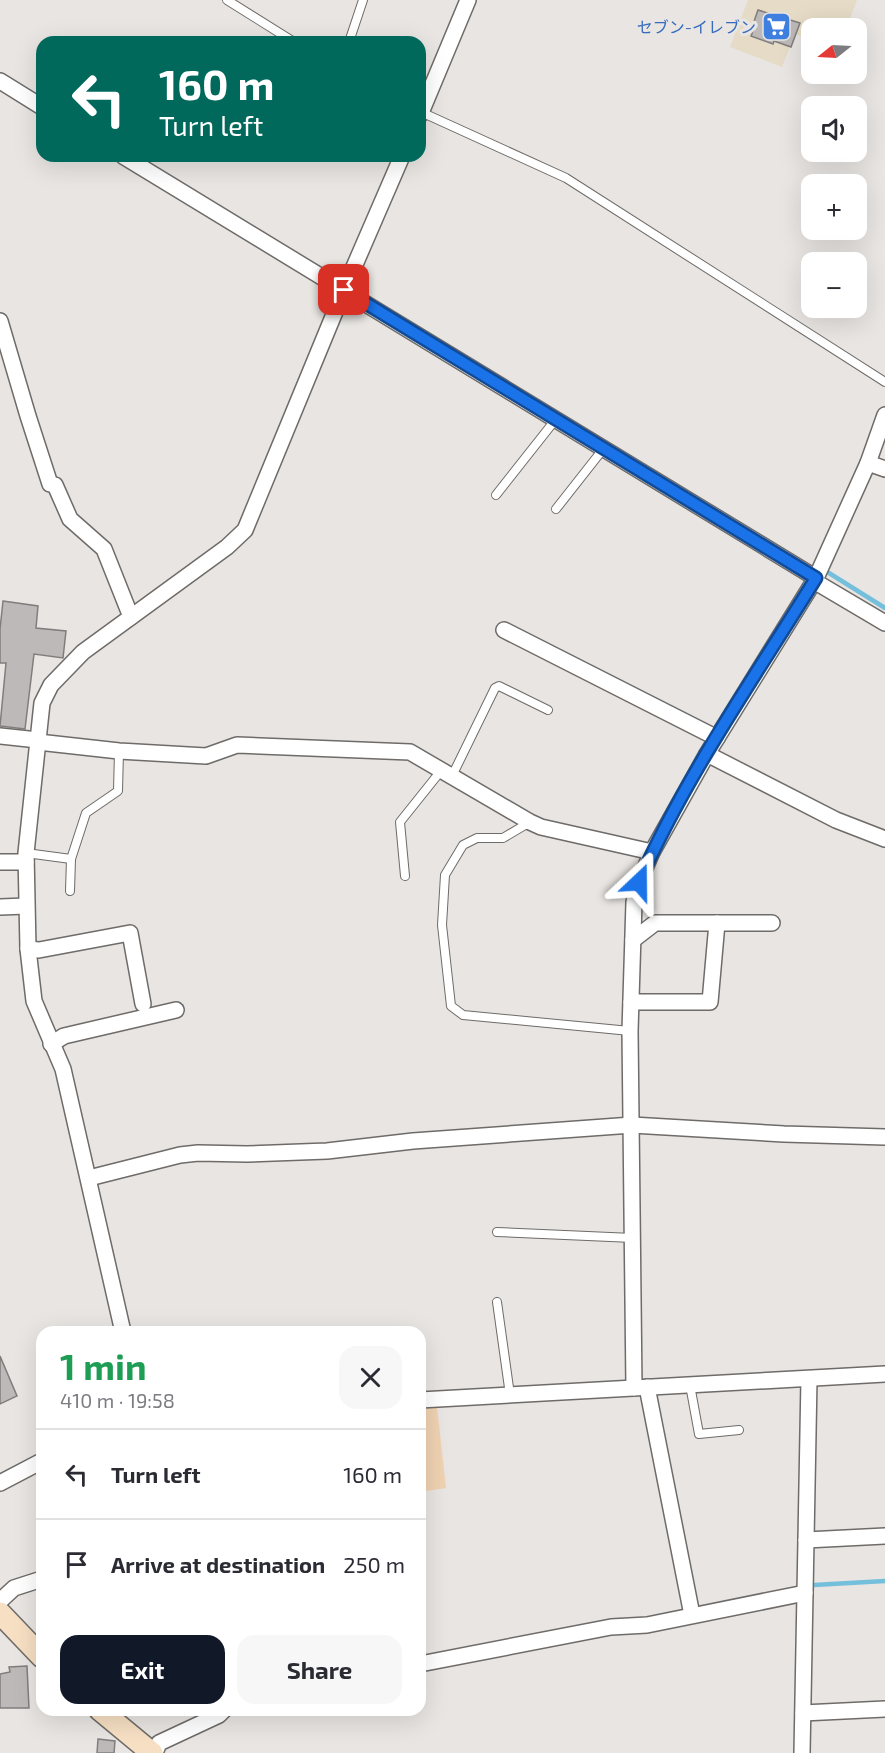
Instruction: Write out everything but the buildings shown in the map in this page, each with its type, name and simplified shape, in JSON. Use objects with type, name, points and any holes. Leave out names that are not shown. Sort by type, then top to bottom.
[{"type":"main road","points":[[2,1615],[36,1651]]},
{"type":"main road","points":[[107,1716],[153,1753]]},
{"type":"street","points":[[426,99],[468,0]]},
{"type":"street","points":[[0,81],[36,103]]},
{"type":"street","points":[[133,162],[604,448],[885,622]]},
{"type":"street","points":[[122,1326],[63,1069],[34,1001],[28,949],[26,858],[42,703],[51,685],[83,652],[227,547],[245,530],[399,162]]},
{"type":"street","points":[[0,321],[51,484],[55,485],[73,523],[104,549],[131,617]]},
{"type":"street","points":[[692,1616],[640,1388],[633,1238],[630,1031],[634,902],[639,882],[652,852],[707,754],[815,579],[868,463],[885,415]]},
{"type":"street","points":[[868,463],[885,469]]},
{"type":"street","points":[[504,630],[717,738]]},
{"type":"street","points":[[0,736],[119,751],[206,756],[237,745],[410,752],[542,827],[652,852]]},
{"type":"street","points":[[707,754],[836,820],[885,839]]},
{"type":"street","points":[[0,862],[26,858]]},
{"type":"street","points":[[0,907],[26,906]]},
{"type":"street","points":[[633,940],[655,923],[772,923]]},
{"type":"street","points":[[631,1002],[710,1002],[717,923]]},
{"type":"street","points":[[28,949],[39,950],[130,933],[143,1004]]},
{"type":"street","points":[[51,1044],[64,1036],[176,1010]]},
{"type":"street","points":[[88,1178],[180,1155],[198,1153],[246,1154],[327,1150],[413,1141],[632,1125],[885,1137]]},
{"type":"street","points":[[426,1400],[885,1374]]},
{"type":"street","points":[[802,1753],[809,1379]]},
{"type":"street","points":[[0,1483],[36,1464]]},
{"type":"street","points":[[806,1540],[885,1536]]},
{"type":"street","points":[[2,1615],[14,1588],[36,1581]]},
{"type":"street","points":[[426,1663],[611,1627],[647,1625],[805,1593]]},
{"type":"street","points":[[803,1713],[885,1709]]},
{"type":"street","points":[[153,1753],[159,1743],[217,1716]]},
{"type":"lane","points":[[227,0],[284,36]]},
{"type":"lane","points":[[351,36],[363,0]]},
{"type":"lane","points":[[426,116],[566,178],[885,382]]},
{"type":"lane","points":[[496,495],[556,419]]},
{"type":"lane","points":[[556,509],[604,448]]},
{"type":"lane","points":[[405,876],[400,822],[446,774],[495,688],[499,686],[548,710]]},
{"type":"lane","points":[[70,891],[71,859],[86,813],[118,791],[119,751]]},
{"type":"lane","points":[[531,822],[503,838],[477,838],[463,845],[445,875],[442,925],[451,1006],[463,1015],[630,1031]]},
{"type":"lane","points":[[26,858],[71,859]]},
{"type":"lane","points":[[497,1232],[633,1238]]},
{"type":"lane","points":[[497,1302],[510,1395]]},
{"type":"lane","points":[[690,1385],[699,1434],[739,1430]]},
{"type":"shaded area","points":[[748,0],[857,0],[850,18],[801,18],[801,36],[795,34],[782,67],[730,47]]},
{"type":"shaded area","points":[[437,1407],[446,1488],[426,1491],[426,1408]]},
{"type":"waterway","points":[[829,573],[885,608]]},
{"type":"waterway","points":[[814,1585],[885,1581]]},
{"type":"place","name":"セブン-イレブン","points":[[777,27]]},
{"type":"route","points":[[344,290],[816,578],[707,754],[652,852],[639,882]]}]
